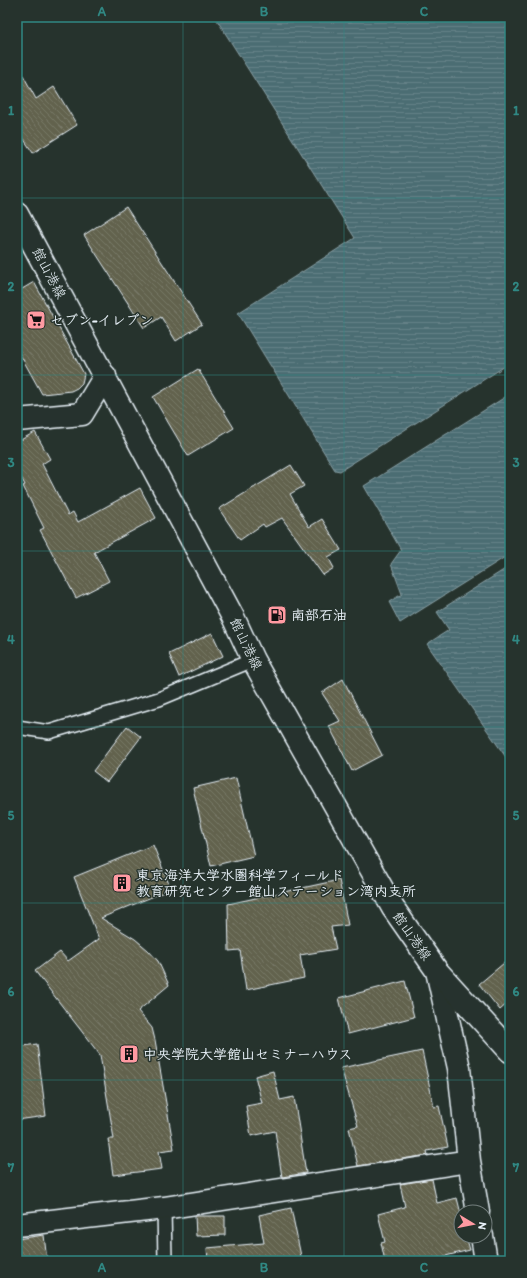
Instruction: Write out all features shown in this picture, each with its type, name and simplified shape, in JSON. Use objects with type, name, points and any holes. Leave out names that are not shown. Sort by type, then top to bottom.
[{"type":"main road","name":"館山港線","points":[[17,214],[234,619],[253,660],[393,908],[437,971],[510,1051]]},
{"type":"main road","points":[[17,420],[82,414],[105,376]]},
{"type":"main road","points":[[437,971],[459,1068],[469,1161],[477,1204]]},
{"type":"main road","points":[[17,1225],[164,1208],[469,1161]]},
{"type":"main road","points":[[483,1244],[486,1261]]},
{"type":"lane","points":[[17,728],[49,732],[159,699],[253,660]]},
{"type":"lane","points":[[164,1208],[165,1261]]},
{"type":"water","points":[[215,17],[510,17],[510,363],[340,471],[335,470],[238,313],[355,238]]},
{"type":"water","points":[[510,394],[510,554],[400,623],[389,602],[402,594],[391,564],[401,550],[364,486]]},
{"type":"water","points":[[510,566],[510,763],[427,644],[449,630],[437,612]]},
{"type":"building","points":[[17,64],[36,99],[54,87],[77,125],[33,153],[17,129]]},
{"type":"building","points":[[126,207],[202,324],[176,341],[161,317],[144,328],[84,235]]},
{"type":"building","name":"セブン-イレブン","points":[[34,282],[84,374],[82,383],[71,391],[42,394],[17,349],[17,292]]},
{"type":"building","points":[[198,369],[234,428],[188,456],[153,397]]},
{"type":"building","points":[[35,432],[50,459],[42,464],[68,515],[73,512],[78,522],[140,488],[156,518],[94,552],[109,581],[76,598],[40,530],[44,528],[23,486],[25,485],[17,470],[17,442]]},
{"type":"building","points":[[291,465],[304,486],[290,494],[309,527],[322,519],[341,550],[328,557],[334,568],[323,575],[282,518],[265,527],[263,524],[240,540],[219,509]]},
{"type":"building","points":[[212,633],[223,656],[179,677],[169,654]]},
{"type":"building","points":[[343,679],[382,755],[352,771],[329,726],[340,721],[322,693]]},
{"type":"building","points":[[127,726],[141,737],[107,782],[93,771]]},
{"type":"building","name":"東京海洋大学水圏科学フィールド 教育研究センター館山ステーション湾内支所","points":[[236,778],[254,856],[211,866],[193,788]]},
{"type":"building","name":"中央学院大学館山セミナーハウス","points":[[153,845],[171,889],[101,918],[135,939],[148,950],[158,961],[169,985],[138,1011],[152,1028],[174,1149],[159,1151],[162,1169],[113,1175],[108,1139],[114,1139],[100,1055],[35,971],[60,952],[68,961],[99,939],[74,877]]},
{"type":"building","points":[[339,880],[348,925],[331,927],[336,949],[300,955],[304,978],[246,990],[240,950],[229,951],[228,904]]},
{"type":"building","points":[[510,958],[510,1001],[500,1010],[479,984]]},
{"type":"building","points":[[405,981],[414,1017],[348,1034],[339,998]]},
{"type":"building","points":[[37,1044],[46,1116],[17,1120],[17,1047]]},
{"type":"building","points":[[422,1051],[434,1107],[439,1106],[448,1147],[427,1151],[428,1155],[358,1166],[349,1128],[358,1126],[341,1068]]},
{"type":"building","points":[[273,1071],[280,1100],[294,1097],[306,1173],[282,1177],[275,1131],[251,1136],[246,1106],[262,1103],[255,1076]]},
{"type":"building","points":[[432,1179],[437,1203],[457,1198],[458,1204],[453,1204],[453,1244],[468,1244],[470,1250],[425,1261],[385,1261],[381,1243],[385,1242],[378,1214],[405,1207],[400,1184]]},
{"type":"building","points":[[291,1208],[302,1261],[208,1261],[207,1248],[264,1243],[259,1215]]},
{"type":"building","points":[[195,1216],[225,1216],[225,1235],[196,1236]]},
{"type":"building","points":[[44,1235],[47,1261],[17,1261],[17,1239]]},
{"type":"place","name":"セブン-イレブン","points":[[36,320]]},
{"type":"place","name":"南部石油","points":[[277,615]]},
{"type":"place","name":"東京海洋大学水圏科学フィールド 教育研究センター館山ステーション湾内支所","points":[[122,883]]},
{"type":"place","name":"中央学院大学館山セミナーハウス","points":[[129,1054]]}]
